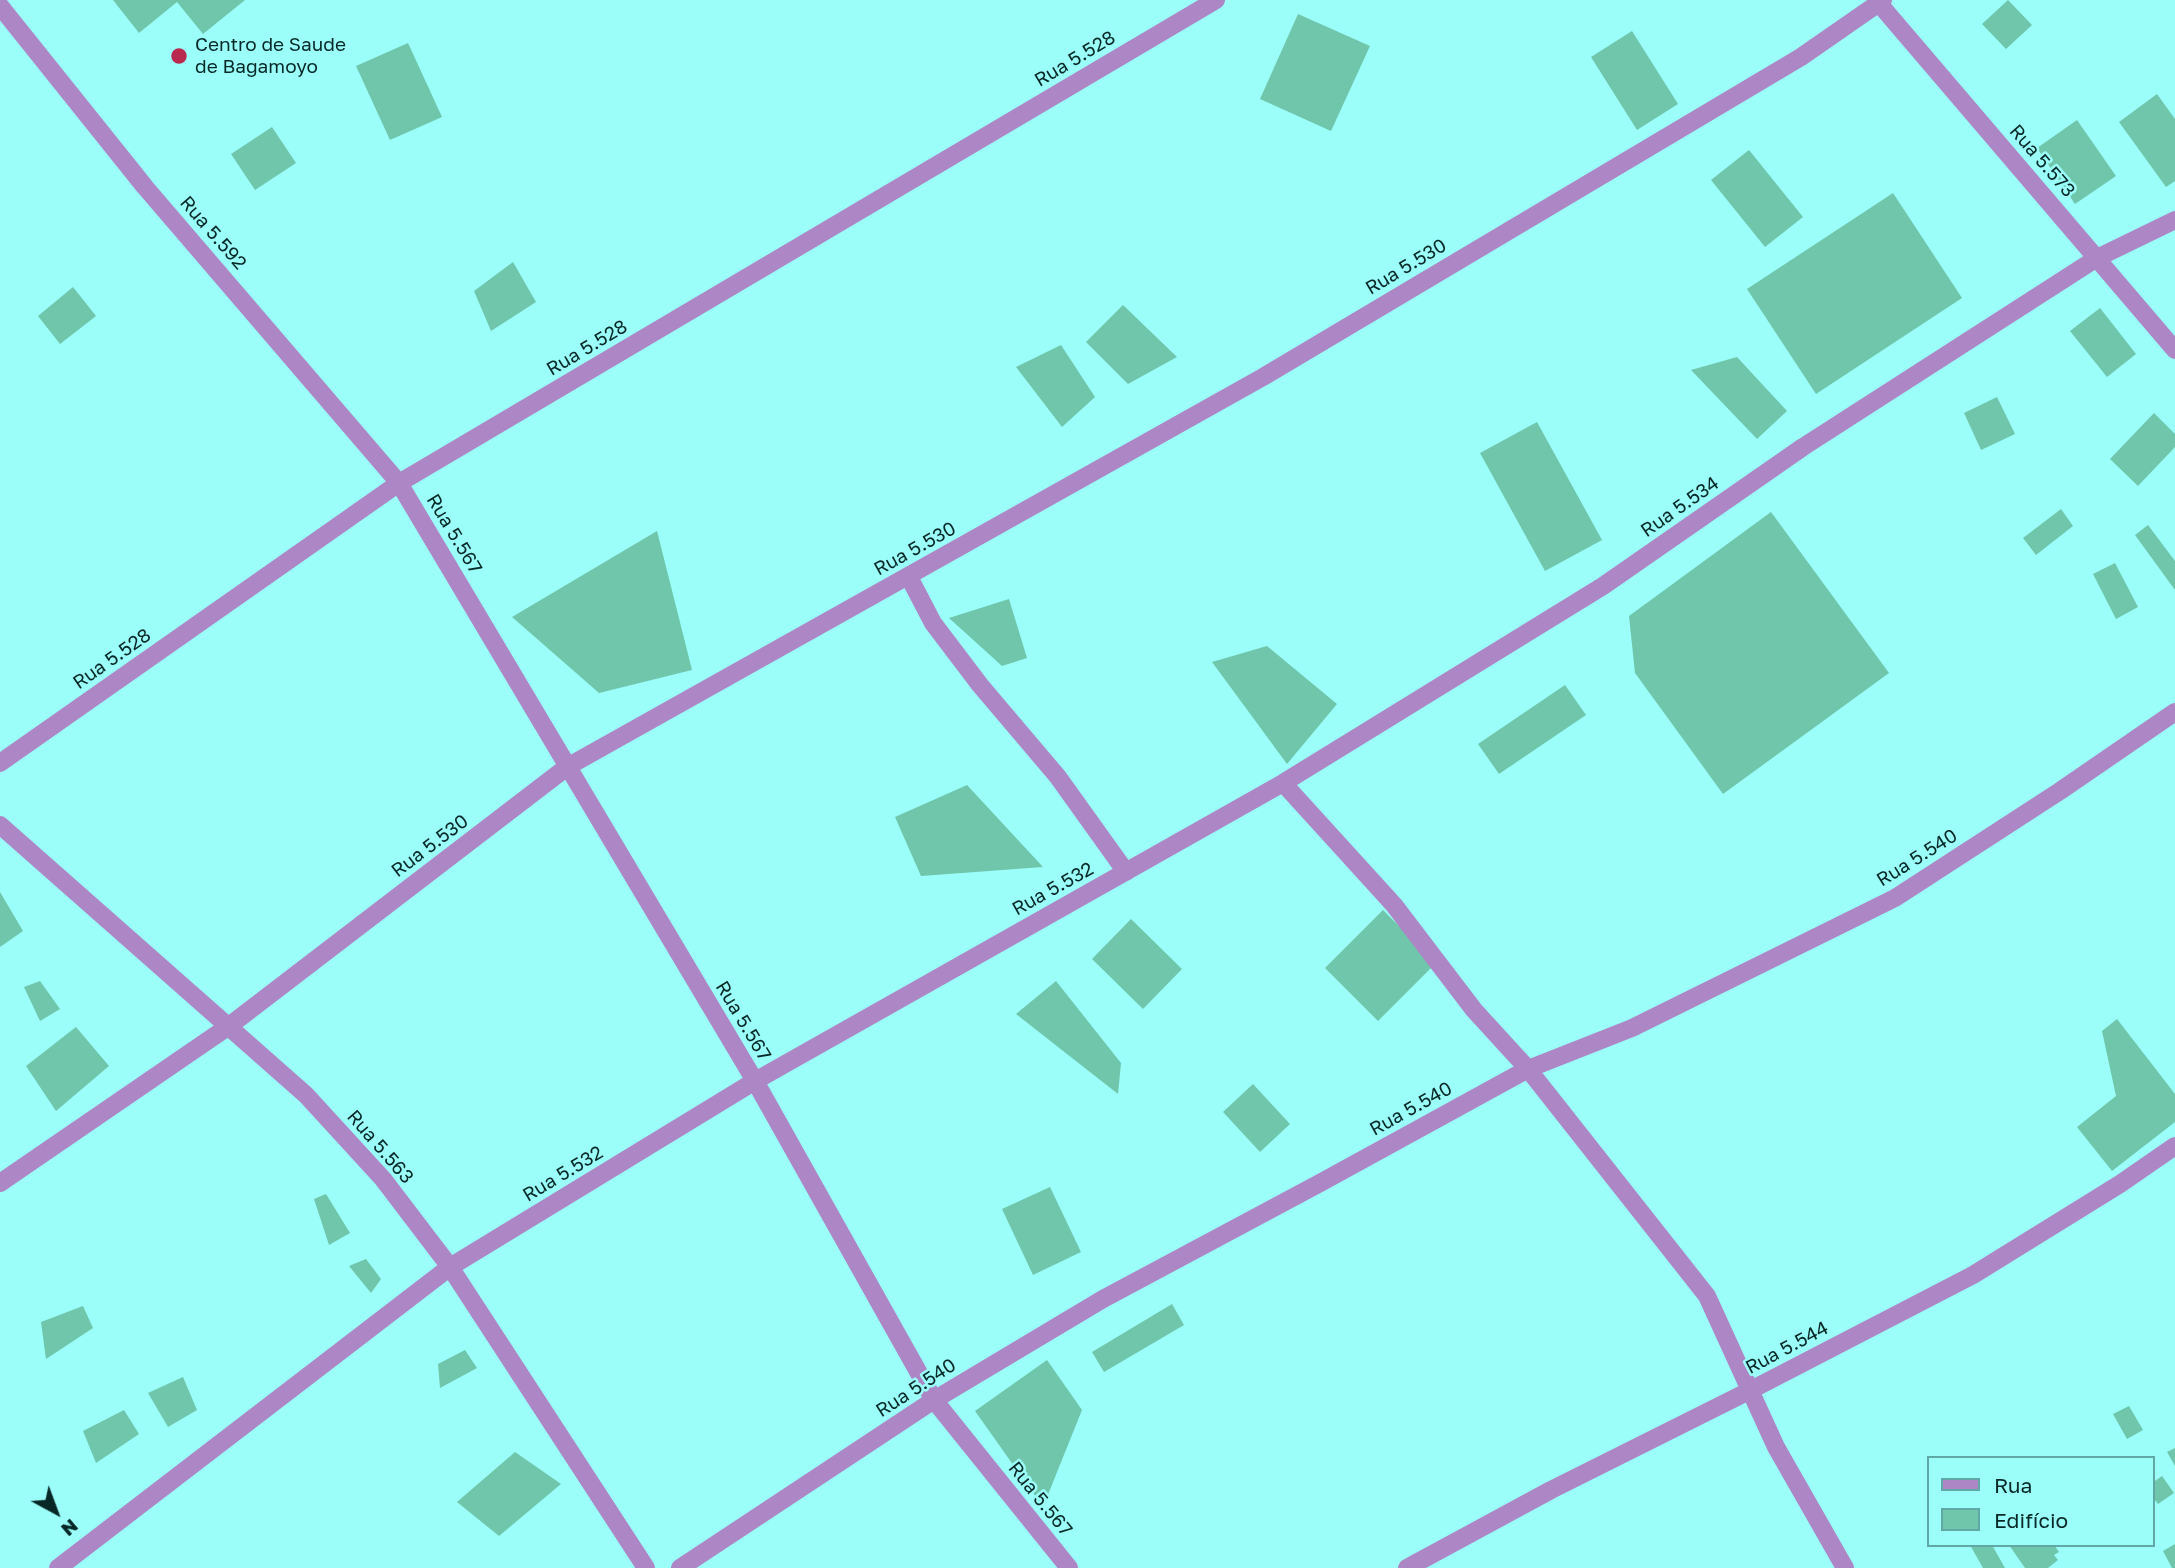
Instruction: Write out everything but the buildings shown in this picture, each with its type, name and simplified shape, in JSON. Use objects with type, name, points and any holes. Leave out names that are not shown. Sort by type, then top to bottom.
[{"type":"street","name":"Rua 5.528","points":[[0,763],[399,483],[1216,0]]},
{"type":"street","name":"Rua 5.573","points":[[1879,1],[2175,351]]},
{"type":"street","name":"Rua 5.530","points":[[0,1183],[229,1026],[567,767],[1284,364],[1801,57],[1879,1]]},
{"type":"street","name":"Rua 5.592","points":[[0,6],[145,187],[399,483]]},
{"type":"street","name":"Rua 5.534","points":[[1126,872],[1283,783],[1603,586],[1802,447],[2097,258],[2175,220]]},
{"type":"street","name":"Rua 5.567","points":[[399,483],[755,1081],[934,1400],[1069,1568]]},
{"type":"street","points":[[909,577],[933,623],[980,685],[1058,777],[1126,872]]},
{"type":"street","name":"Rua 5.540","points":[[680,1568],[934,1400],[1103,1299],[1528,1069],[1632,1028],[1895,898],[2175,712]]},
{"type":"street","points":[[1283,783],[1394,905],[1474,1010],[1528,1069],[1707,1296],[1749,1391],[1794,1479],[1845,1568]]},
{"type":"street","name":"Rua 5.563","points":[[0,825],[306,1095],[383,1179],[450,1267],[646,1568]]},
{"type":"street","name":"Rua 5.532","points":[[58,1568],[450,1267],[755,1081],[1126,872]]},
{"type":"street","name":"Rua 5.544","points":[[1407,1568],[1551,1490],[1972,1275],[2120,1184],[2175,1146]]},
{"type":"place","name":"Centro de Saude de Bagamoyo","points":[[179,56]]}]
